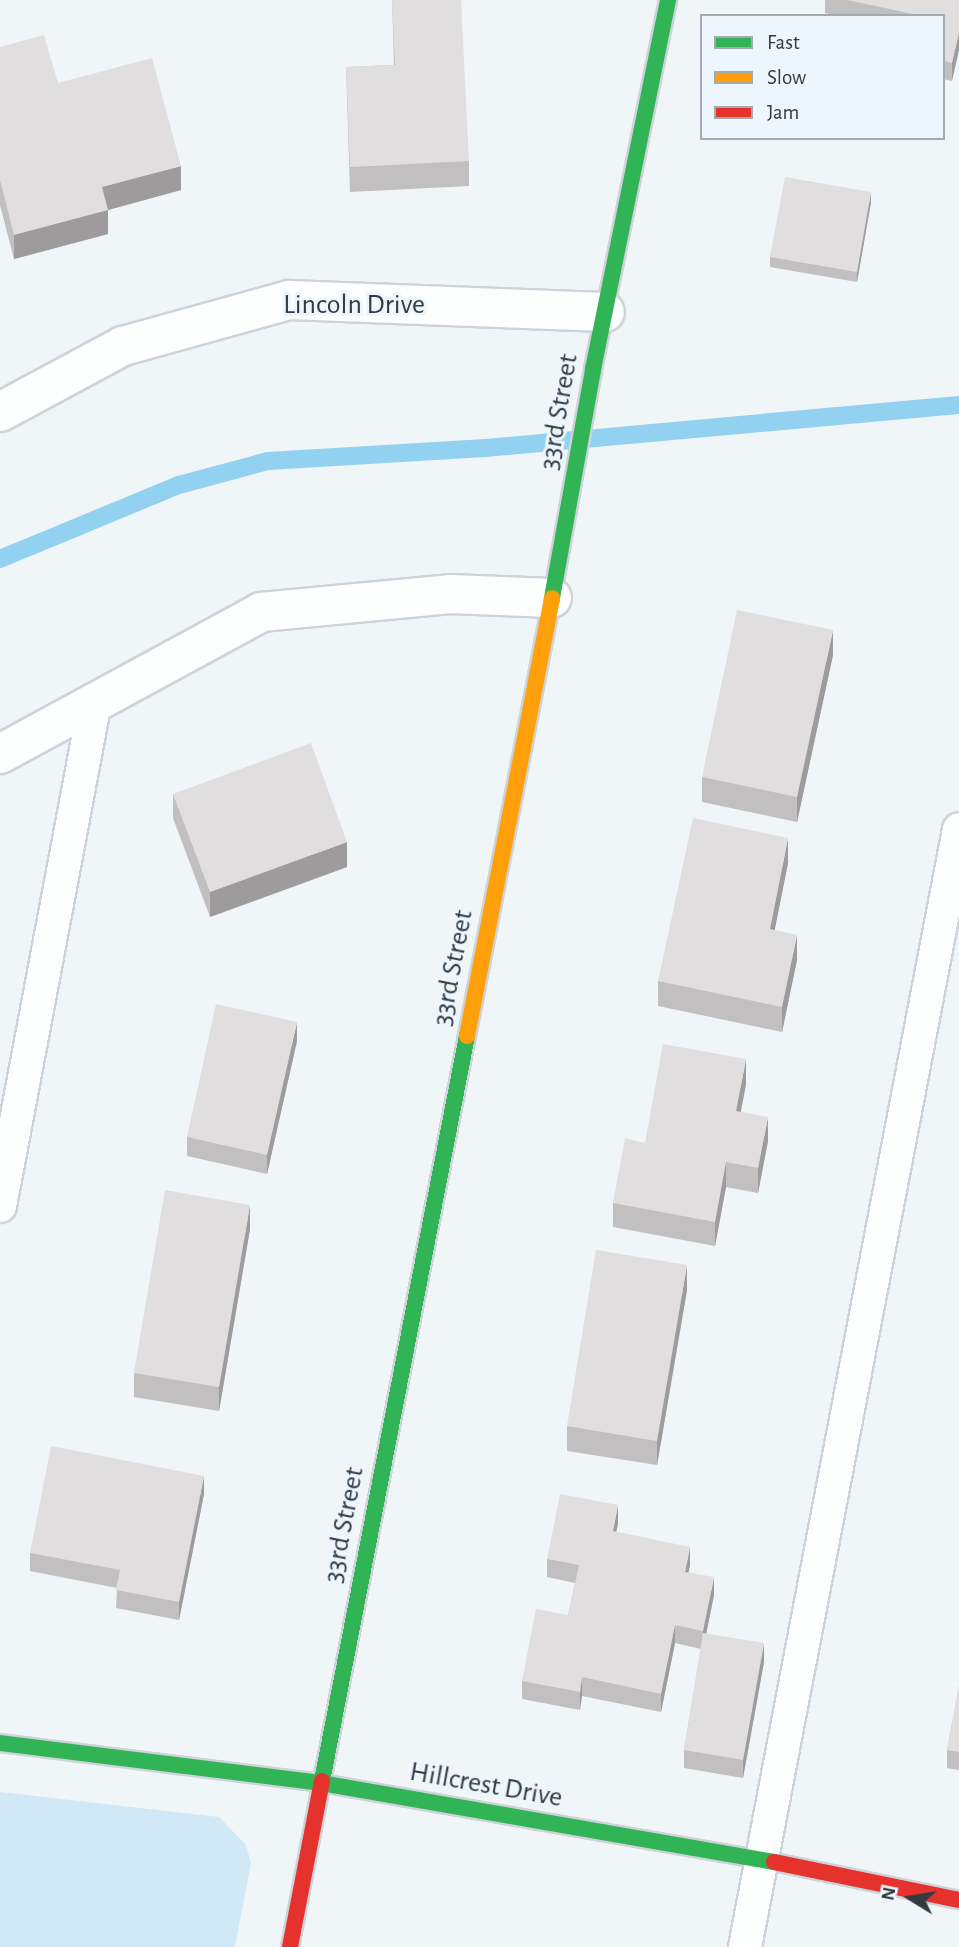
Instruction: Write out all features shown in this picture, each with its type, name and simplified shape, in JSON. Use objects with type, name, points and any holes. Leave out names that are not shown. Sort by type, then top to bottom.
[{"type":"street","name":"33rd Street","points":[[290,1947],[552,598],[593,369],[668,0]]},
{"type":"street","name":"Lincoln Drive","points":[[0,412],[123,346],[289,300],[605,312]]},
{"type":"street","points":[[0,754],[261,612],[450,594],[552,598]]},
{"type":"street","name":"Hillcrest Drive","points":[[0,1742],[320,1783],[761,1860],[959,1900]]},
{"type":"lane","points":[[0,1206],[95,702]]},
{"type":"lane","points":[[744,1947],[959,829]]},
{"type":"shaded area","points":[[0,1792],[219,1817],[246,1845],[251,1863],[235,1947],[0,1947]]},
{"type":"building","points":[[392,0],[461,0],[469,161],[350,167],[346,67],[395,65]]},
{"type":"building","points":[[847,0],[959,0],[959,32],[952,63],[945,61],[945,14],[913,14]]},
{"type":"building","points":[[44,35],[58,83],[152,58],[181,166],[102,187],[108,210],[14,235],[0,180],[0,47]]},
{"type":"building","points":[[785,177],[871,192],[857,272],[770,257]]},
{"type":"building","points":[[737,610],[833,630],[797,797],[702,777]]},
{"type":"building","points":[[311,743],[347,842],[210,892],[173,794]]},
{"type":"building","points":[[693,818],[788,838],[770,929],[797,935],[782,1007],[658,981]]},
{"type":"building","points":[[216,1004],[297,1022],[267,1155],[187,1137]]},
{"type":"building","points":[[663,1044],[746,1059],[736,1111],[768,1117],[758,1168],[726,1162],[715,1222],[613,1203],[625,1138],[645,1143]]},
{"type":"building","points":[[165,1190],[250,1205],[219,1387],[134,1373]]},
{"type":"building","points":[[596,1250],[687,1265],[657,1441],[567,1426]]},
{"type":"building","points":[[51,1446],[204,1476],[179,1602],[116,1590],[120,1570],[30,1553]]},
{"type":"building","points":[[560,1494],[618,1505],[613,1531],[690,1547],[685,1572],[714,1577],[703,1631],[675,1625],[661,1694],[582,1677],[580,1692],[522,1681],[536,1609],[568,1615],[579,1565],[547,1559]]},
{"type":"building","points":[[703,1633],[764,1643],[743,1760],[684,1750]]},
{"type":"building","points":[[959,1686],[959,1752],[947,1750]]},
{"type":"waterway","points":[[0,559],[179,485],[268,461],[486,448],[959,405]]},
{"type":"traffic: fast","points":[[552,598],[593,369],[668,0]]},
{"type":"traffic: fast","points":[[322,1781],[467,1036]]},
{"type":"traffic: fast","points":[[0,1743],[321,1783],[774,1862]]},
{"type":"traffic: slow","points":[[467,1036],[552,598]]},
{"type":"traffic: jam","points":[[290,1947],[322,1781]]},
{"type":"traffic: jam","points":[[774,1862],[959,1900]]}]
